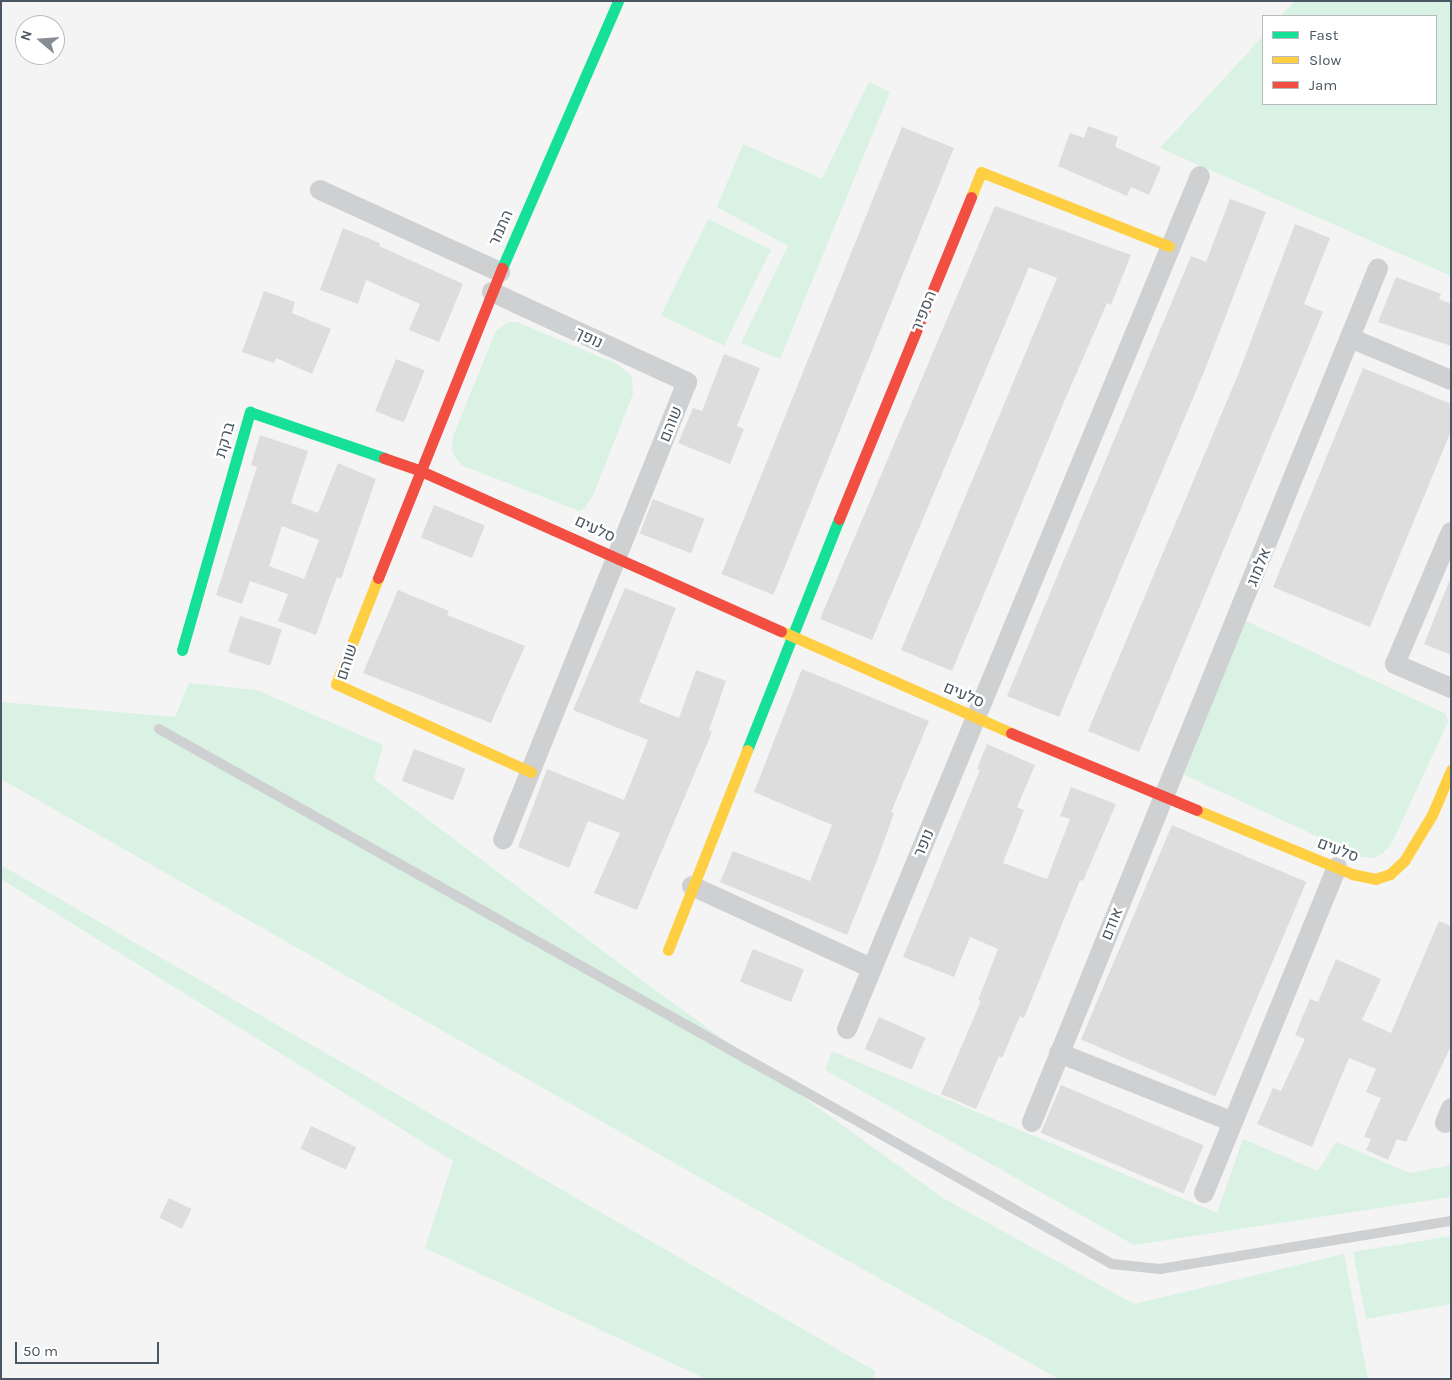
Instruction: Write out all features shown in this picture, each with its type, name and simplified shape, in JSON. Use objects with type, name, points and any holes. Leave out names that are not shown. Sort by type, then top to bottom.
[{"type":"street","name":"התמר","points":[[421,471],[500,272],[618,1]]},
{"type":"street","name":"הספיר","points":[[790,637],[981,172],[1169,246]]},
{"type":"street","points":[[976,718],[1169,246],[1200,176]]},
{"type":"street","points":[[320,190],[500,272]]},
{"type":"street","name":"אלמוג","points":[[1166,796],[1378,268]]},
{"type":"street","name":"נופך","points":[[492,292],[687,382]]},
{"type":"street","points":[[1350,338],[1451,380]]},
{"type":"street","name":"שוהם","points":[[504,840],[687,382]]},
{"type":"street","name":"ברקת","points":[[182,650],[250,412],[421,471]]},
{"type":"street","name":"סלעים","points":[[421,471],[617,557],[790,637],[976,718],[1337,868],[1375,879],[1390,874],[1417,843],[1451,770]]},
{"type":"street","name":"שוהם","points":[[421,471],[336,684],[531,772]]},
{"type":"street","points":[[1451,532],[1395,664],[1451,688]]},
{"type":"street","points":[[668,950],[790,637]]},
{"type":"street","name":"נופר","points":[[847,1029],[976,718]]},
{"type":"street","name":"אודם","points":[[1032,1122],[1166,796]]},
{"type":"street","points":[[1204,1193],[1337,868]]},
{"type":"street","points":[[692,886],[872,968]]},
{"type":"street","points":[[1059,1053],[1233,1122]]},
{"type":"lane","points":[[159,729],[1112,1264],[1160,1269],[1451,1221]]},
{"type":"green space","points":[[1295,1],[1451,1],[1451,276],[1160,148],[1262,37],[1262,105],[1437,105],[1437,15],[1282,15]]},
{"type":"green space","points":[[869,82],[890,92],[780,359],[741,343],[788,246],[717,207],[743,144],[822,179]]},
{"type":"green space","points":[[708,219],[771,250],[724,346],[661,315]]},
{"type":"green space","points":[[509,322],[517,322],[617,364],[632,376],[633,394],[594,493],[585,508],[579,511],[461,465],[452,452],[453,436],[496,331]]},
{"type":"green space","points":[[1244,620],[1446,714],[1448,722],[1391,845],[1375,858],[1362,857],[1184,775]]},
{"type":"green space","points":[[189,683],[257,690],[383,745],[374,779],[651,987],[943,1198],[1134,1304],[1344,1254],[1368,1379],[1059,1379],[720,1189],[1,779],[1,702],[175,717]]},
{"type":"green space","points":[[1,865],[875,1371],[873,1379],[706,1379],[425,1248],[453,1161],[1,879]]},
{"type":"green space","points":[[832,1051],[1217,1213],[1243,1139],[1318,1171],[1336,1142],[1410,1173],[1451,1165],[1451,1197],[1134,1245],[825,1070]]},
{"type":"green space","points":[[1451,1236],[1451,1304],[1366,1319],[1353,1252]]},
{"type":"building","points":[[1088,126],[1118,137],[1115,147],[1161,167],[1149,195],[1131,187],[1127,196],[1058,166],[1070,133],[1084,138]]},
{"type":"building","points":[[902,127],[954,148],[773,595],[721,574]]},
{"type":"building","points":[[1230,199],[1266,212],[1206,367],[1059,717],[1007,696],[1191,256],[1206,262]]},
{"type":"building","points":[[995,206],[1131,255],[1111,305],[1107,303],[1064,402],[952,671],[901,650],[1057,278],[1029,267],[872,640],[820,619]]},
{"type":"building","points":[[1295,224],[1330,238],[1304,304],[1323,312],[1139,752],[1088,731],[1240,370]]},
{"type":"building","points":[[343,228],[380,243],[379,246],[463,284],[439,342],[409,330],[420,304],[366,280],[358,304],[320,290]]},
{"type":"building","points":[[1396,277],[1441,294],[1439,299],[1451,304],[1451,346],[1378,322]]},
{"type":"building","points":[[264,291],[295,302],[292,313],[331,329],[312,374],[276,358],[274,363],[242,352]]},
{"type":"building","points":[[724,354],[760,368],[737,426],[744,429],[730,464],[678,443],[693,408],[702,411]]},
{"type":"building","points":[[396,359],[425,371],[404,423],[375,411]]},
{"type":"building","points":[[1363,368],[1451,404],[1451,431],[1370,627],[1273,587]]},
{"type":"building","points":[[260,435],[308,451],[291,503],[318,513],[338,463],[376,479],[341,579],[337,577],[316,635],[278,621],[288,594],[250,581],[242,604],[216,595],[257,467],[251,465]],"holes":[[[282,526],[319,540],[304,579],[269,566]]]},
{"type":"building","points":[[653,499],[704,519],[691,553],[640,534]]},
{"type":"building","points":[[434,505],[485,526],[472,558],[421,537]]},
{"type":"building","points":[[1451,579],[1451,655],[1424,644]]},
{"type":"building","points":[[625,588],[676,608],[639,702],[679,718],[696,670],[726,681],[709,730],[712,732],[637,910],[594,893],[620,833],[588,821],[569,868],[518,847],[547,769],[624,800],[648,740],[573,710]]},
{"type":"building","points":[[398,590],[449,611],[447,615],[525,646],[491,723],[363,673]]},
{"type":"building","points":[[240,616],[282,630],[270,666],[228,652]]},
{"type":"building","points":[[802,669],[929,721],[891,812],[894,813],[878,858],[847,935],[720,882],[733,851],[810,881],[832,825],[754,792]]},
{"type":"building","points":[[987,744],[1035,765],[1017,807],[1024,810],[1003,863],[1047,879],[1070,819],[1060,816],[1071,787],[1116,804],[1083,881],[1080,880],[1024,1018],[1020,1016],[1002,1058],[999,1056],[976,1109],[941,1094],[981,1001],[978,1000],[998,949],[970,937],[954,977],[903,957],[980,770],[977,769]]},
{"type":"building","points":[[414,749],[465,769],[453,800],[402,781]]},
{"type":"building","points":[[1172,825],[1306,882],[1215,1097],[1081,1039]]},
{"type":"building","points":[[1439,921],[1451,926],[1451,1046],[1406,1142],[1397,1139],[1388,1160],[1366,1150],[1371,1139],[1364,1137],[1381,1098],[1366,1092],[1376,1069],[1349,1058],[1312,1147],[1257,1124],[1273,1088],[1281,1091],[1305,1039],[1295,1035],[1310,999],[1318,1002],[1336,959],[1381,979],[1362,1020],[1391,1033]]},
{"type":"building","points":[[753,949],[804,970],[791,1002],[740,981]]},
{"type":"building","points":[[879,1017],[926,1038],[911,1070],[865,1049]]},
{"type":"building","points":[[1061,1085],[1204,1146],[1183,1193],[1041,1133]]},
{"type":"building","points":[[311,1126],[356,1147],[346,1170],[300,1149]]},
{"type":"building","points":[[169,1198],[191,1209],[182,1229],[159,1218]]},
{"type":"traffic: fast","points":[[502,268],[618,1]]},
{"type":"traffic: fast","points":[[182,650],[250,412],[384,458]]},
{"type":"traffic: fast","points":[[747,750],[839,519]]},
{"type":"traffic: slow","points":[[971,197],[981,172],[1169,246]]},
{"type":"traffic: slow","points":[[378,578],[336,684],[531,772]]},
{"type":"traffic: slow","points":[[781,631],[1011,733]]},
{"type":"traffic: slow","points":[[668,950],[747,750]]},
{"type":"traffic: slow","points":[[1197,810],[1352,874],[1375,879],[1390,874],[1404,861],[1432,815],[1451,770]]},
{"type":"traffic: jam","points":[[839,519],[971,197]]},
{"type":"traffic: jam","points":[[378,578],[502,268]]},
{"type":"traffic: jam","points":[[384,458],[421,471],[781,631]]},
{"type":"traffic: jam","points":[[1011,733],[1197,810]]}]
